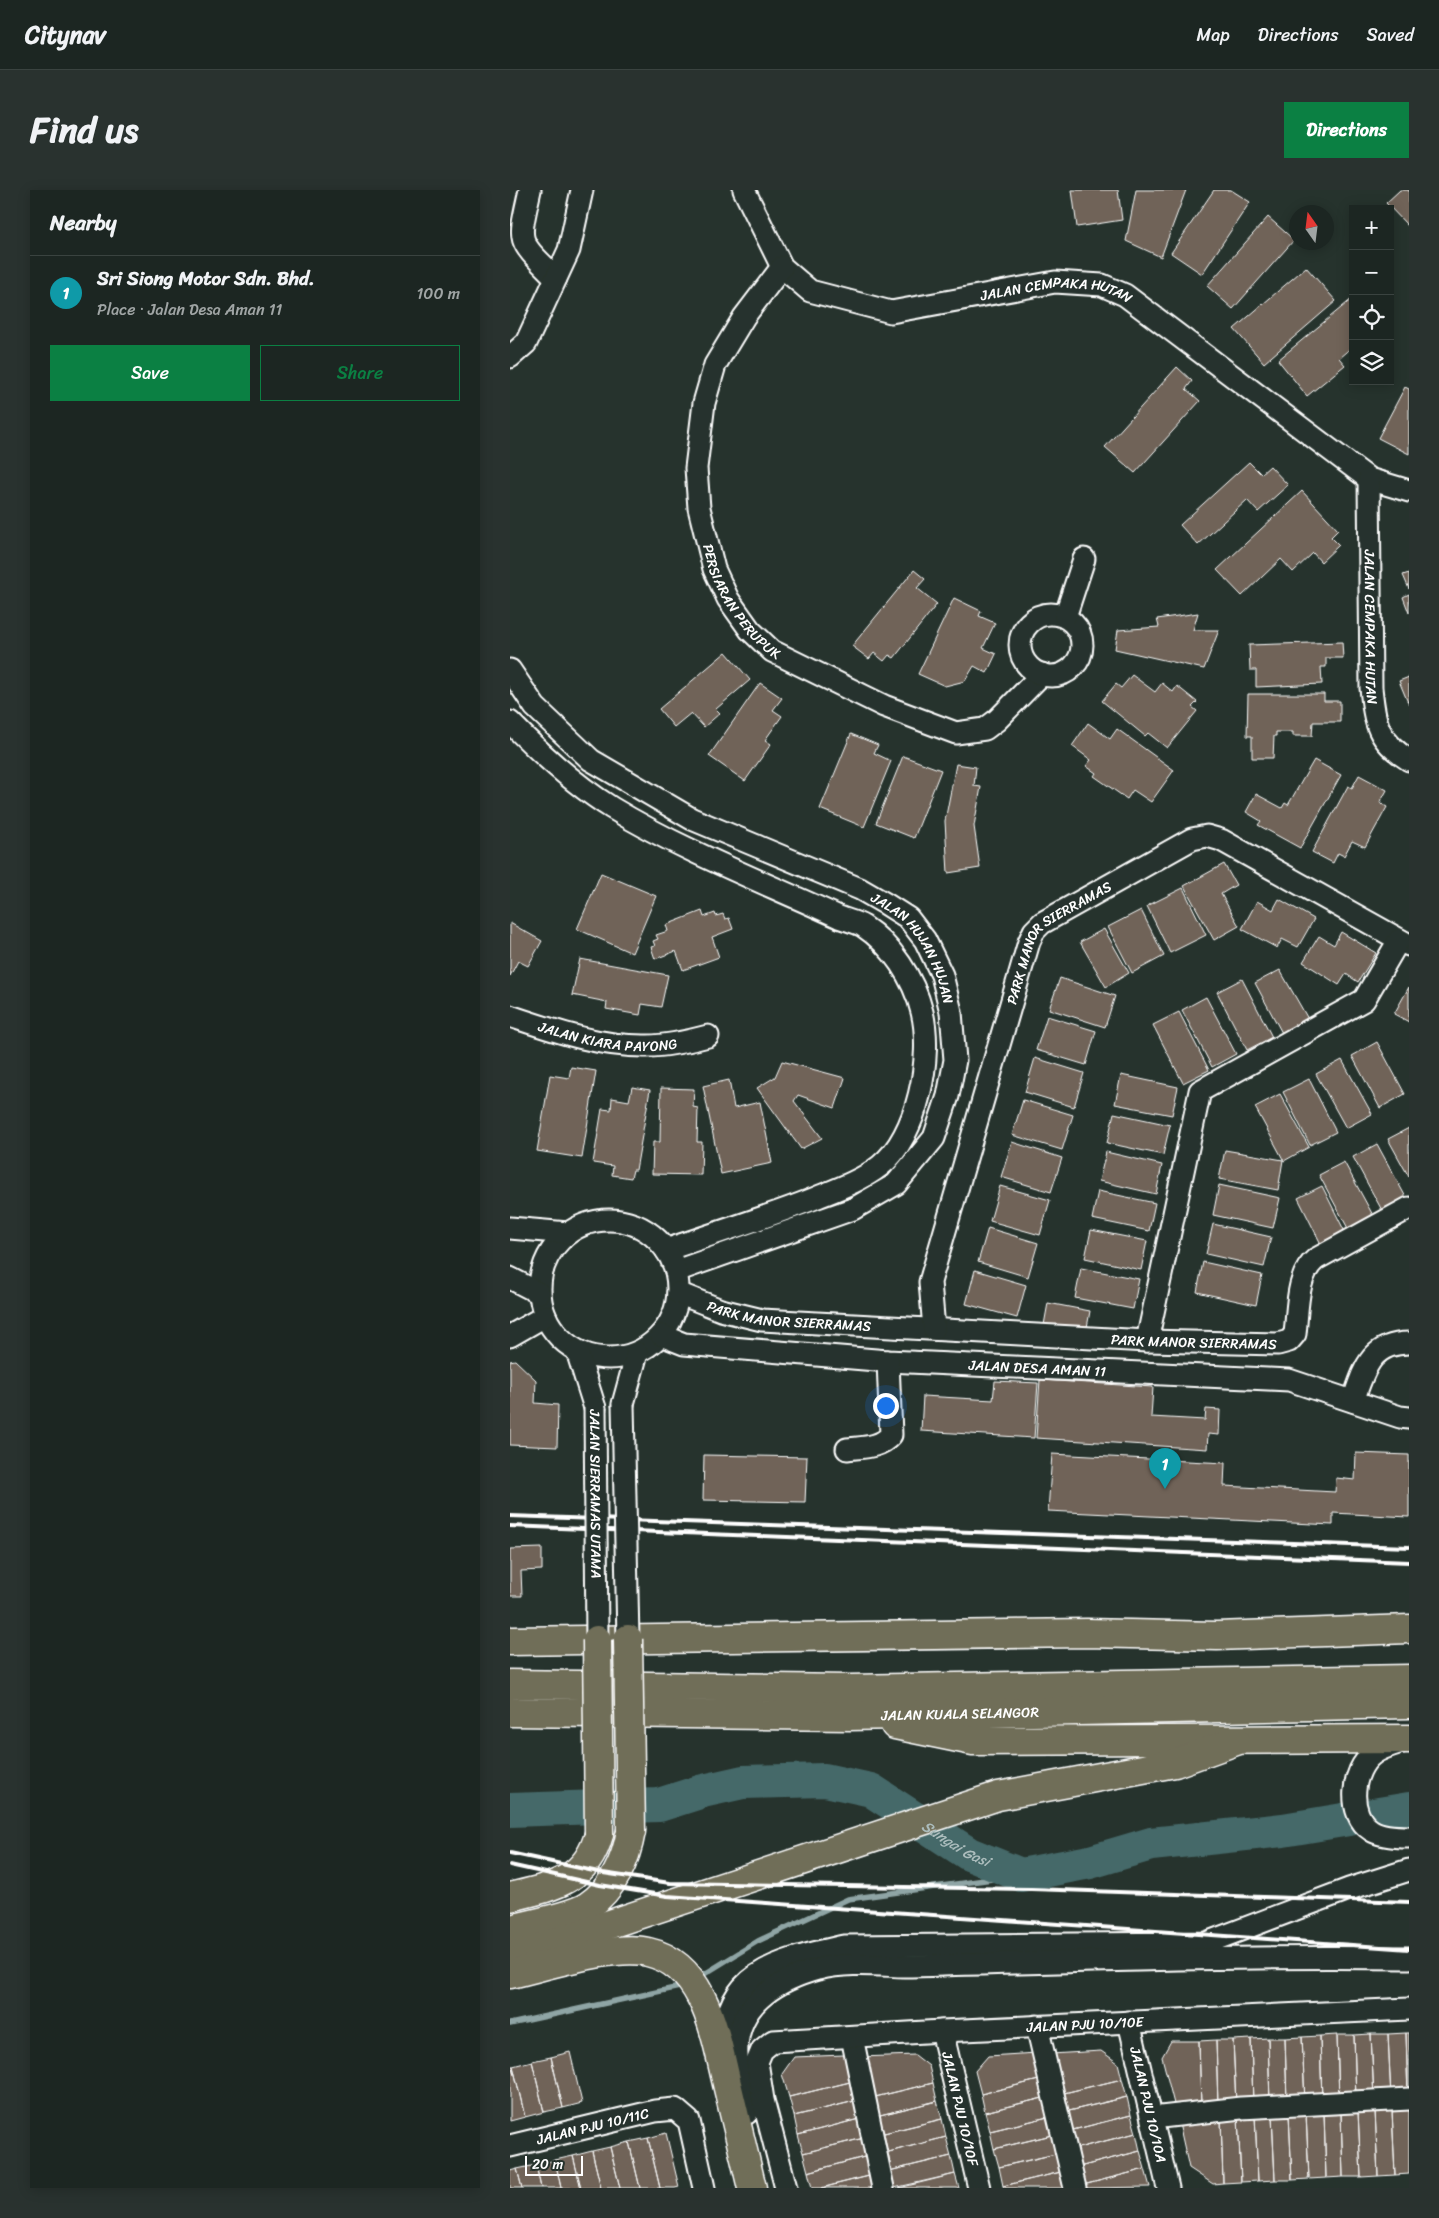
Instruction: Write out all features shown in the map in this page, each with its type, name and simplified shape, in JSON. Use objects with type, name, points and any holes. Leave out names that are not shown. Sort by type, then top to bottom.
[{"type":"highway","points":[[510,1641],[1087,1633],[1217,1636],[1409,1629]]},
{"type":"highway","points":[[510,1929],[540,1922],[587,1906],[616,1876],[628,1849],[631,1831],[628,1639]]},
{"type":"highway","points":[[510,1898],[557,1885],[581,1869],[594,1851],[599,1834],[597,1640]]},
{"type":"highway","name":"JALAN KUALA SELANGOR","points":[[510,1684],[849,1688],[1409,1678]]},
{"type":"highway","name":"JALAN KUALA SELANGOR","points":[[510,1712],[850,1716],[1409,1704]]},
{"type":"highway","points":[[850,1716],[973,1741],[1409,1739]]},
{"type":"highway","points":[[510,1957],[692,1895],[823,1856],[998,1796],[1174,1763],[1236,1741]]},
{"type":"highway","points":[[510,1974],[617,1951],[648,1952],[671,1961],[683,1971],[700,1995],[716,2032],[752,2188]]},
{"type":"street","points":[[530,190],[522,228],[522,242],[526,249],[556,278]]},
{"type":"street","points":[[510,357],[526,343],[569,250],[582,190]]},
{"type":"street","name":"JALAN CEMPAKA HUTAN","points":[[744,190],[782,267],[810,291],[891,312],[1055,282],[1102,285],[1125,295],[1368,479],[1409,491]]},
{"type":"street","name":"PERSIARAN PERUPUK","points":[[782,267],[744,318],[715,365],[704,404],[696,468],[699,508],[714,569],[728,599],[750,630],[772,651],[884,706],[956,733],[984,729],[997,720],[1042,674]]},
{"type":"street","name":"JALAN CEMPAKA HUTAN","points":[[1368,479],[1371,688],[1373,708],[1378,731],[1391,748],[1409,760]]},
{"type":"street","points":[[1065,617],[1084,559]]},
{"type":"street","points":[[1051,614],[1065,617],[1075,624],[1081,636],[1082,649],[1077,662],[1068,671],[1055,675],[1042,674],[1029,667],[1022,655],[1020,640],[1026,627],[1036,617],[1051,614]]},
{"type":"street","name":"JALAN HUJAN HUJAN","points":[[510,670],[535,707],[591,760],[692,819],[860,889],[908,918],[925,940],[942,975],[951,1012],[954,1060],[948,1096],[934,1138],[896,1184],[853,1209],[676,1271]]},
{"type":"street","name":"JALAN HUJAN HUJAN","points":[[510,722],[573,780],[612,808],[683,845],[838,917],[862,926],[884,944],[902,964],[918,996],[926,1027],[921,1092],[898,1146],[880,1166],[844,1187],[666,1250]]},
{"type":"street","name":"PARK MANOR SIERRAMAS","points":[[934,1329],[930,1282],[1034,930],[1192,839],[1207,836],[1221,840],[1404,942]]},
{"type":"street","points":[[1148,1341],[1200,1092],[1364,1000],[1404,942]]},
{"type":"street","name":"JALAN KIARA PAYONG","points":[[510,1016],[566,1035],[616,1045],[649,1046],[677,1043],[708,1036]]},
{"type":"street","name":"PARK MANOR SIERRAMAS","points":[[678,1294],[721,1310],[762,1320],[1148,1341],[1278,1344],[1289,1341],[1295,1334],[1302,1277],[1307,1266],[1316,1259],[1409,1208]]},
{"type":"street","points":[[610,1220],[631,1224],[651,1234],[666,1250],[676,1271],[678,1294],[673,1316],[661,1335],[637,1353],[617,1358],[596,1357],[577,1351],[558,1336],[545,1316],[539,1293],[542,1270],[552,1250],[568,1234],[588,1224],[610,1220]]},
{"type":"street","points":[[510,1228],[568,1234]]},
{"type":"street","points":[[510,1278],[539,1293]]},
{"type":"street","points":[[510,1336],[545,1316]]},
{"type":"street","name":"JALAN DESA AMAN 11","points":[[661,1335],[684,1344],[888,1361],[1289,1380],[1409,1418]]},
{"type":"street","points":[[1353,1401],[1370,1358],[1383,1349],[1397,1343],[1409,1343]]},
{"type":"street","name":"JALAN SIERRAMAS UTAMA","points":[[577,1351],[595,1408],[597,1640]]},
{"type":"street","points":[[628,1639],[624,1404],[637,1353]]},
{"type":"street","points":[[847,1449],[876,1446],[885,1442],[891,1435],[888,1361]]},
{"type":"street","points":[[1409,1739],[1371,1755],[1360,1770],[1354,1790],[1357,1813],[1371,1830],[1397,1837],[1409,1836]]},
{"type":"street","points":[[723,2069],[723,2027],[736,1995],[750,1978],[770,1967],[805,1955],[844,1946],[1206,1942],[1349,1889],[1409,1870]]},
{"type":"street","points":[[765,2188],[742,2092],[737,2058],[737,2034],[749,2011],[764,1994],[787,1980],[818,1969],[846,1964],[906,1966],[1257,1956],[1409,1958]]},
{"type":"street","name":"JALAN PJU 10/10E","points":[[786,2188],[759,2081],[757,2062],[762,2050],[773,2041],[1037,2026],[1409,2009]]},
{"type":"street","name":"JALAN PJU 10/10A","points":[[1129,2022],[1168,2188]]},
{"type":"street","points":[[1037,2026],[1075,2188]]},
{"type":"street","name":"JALAN PJU 10/10F","points":[[942,2031],[979,2188]]},
{"type":"street","points":[[852,2037],[883,2188]]},
{"type":"street","points":[[1152,2118],[1241,2108],[1409,2099]]},
{"type":"street","name":"JALAN PJU 10/11C","points":[[510,2146],[655,2111],[676,2110],[689,2122],[701,2187]]},
{"type":"building","points":[[1072,190],[1118,190],[1122,220],[1077,227]]},
{"type":"building","points":[[1136,190],[1186,190],[1161,257],[1126,241]]},
{"type":"building","points":[[1214,190],[1231,190],[1250,202],[1202,274],[1171,253]]},
{"type":"building","points":[[1400,190],[1409,190],[1409,227],[1394,211],[1394,205],[1386,203]]},
{"type":"building","points":[[1268,217],[1289,236],[1289,246],[1233,309],[1207,286]]},
{"type":"building","points":[[1306,267],[1336,301],[1264,363],[1234,329]]},
{"type":"building","points":[[1349,301],[1349,349],[1339,358],[1345,365],[1307,396],[1278,360]]},
{"type":"building","points":[[1177,367],[1192,381],[1186,389],[1200,401],[1135,473],[1105,447]]},
{"type":"building","points":[[1405,387],[1409,389],[1409,454],[1378,438]]},
{"type":"building","points":[[1249,462],[1261,474],[1270,466],[1288,485],[1258,512],[1247,500],[1198,545],[1180,525]]},
{"type":"building","points":[[1302,491],[1338,530],[1331,537],[1339,545],[1321,562],[1313,553],[1293,572],[1281,559],[1242,596],[1217,570]]},
{"type":"building","points":[[914,570],[925,579],[917,588],[937,604],[894,658],[889,655],[884,661],[874,653],[869,659],[852,646]]},
{"type":"building","points":[[1409,573],[1409,589],[1403,575]]},
{"type":"building","points":[[1409,594],[1409,613],[1403,597]]},
{"type":"building","points":[[954,598],[981,611],[979,616],[995,623],[983,648],[996,654],[987,673],[974,666],[965,681],[945,686],[918,674]]},
{"type":"building","points":[[1198,613],[1193,630],[1219,630],[1204,669],[1115,649],[1118,630],[1159,627],[1157,619]]},
{"type":"building","points":[[1342,642],[1343,658],[1326,658],[1326,667],[1321,667],[1322,684],[1256,687],[1256,670],[1250,670],[1249,645]]},
{"type":"building","points":[[726,652],[750,680],[716,709],[720,713],[704,727],[691,713],[674,727],[659,709]]},
{"type":"building","points":[[1132,675],[1155,692],[1162,683],[1173,692],[1177,686],[1197,702],[1192,707],[1197,711],[1167,748],[1148,733],[1145,736],[1102,701],[1116,684],[1121,688]]},
{"type":"building","points":[[1409,677],[1409,705],[1399,681]]},
{"type":"building","points":[[760,683],[782,698],[773,710],[782,716],[765,740],[771,744],[745,781],[709,756]]},
{"type":"building","points":[[1248,694],[1324,694],[1324,701],[1340,701],[1340,722],[1313,722],[1312,736],[1293,736],[1293,732],[1276,732],[1276,736],[1274,736],[1273,758],[1252,758],[1252,736],[1247,736]]},
{"type":"building","points":[[1088,723],[1110,739],[1117,729],[1174,770],[1151,802],[1133,790],[1127,799],[1094,776],[1096,773],[1086,766],[1091,760],[1072,746]]},
{"type":"building","points":[[851,734],[878,745],[874,753],[891,761],[864,827],[820,809]]},
{"type":"building","points":[[903,756],[941,770],[914,838],[876,823]]},
{"type":"building","points":[[1314,760],[1341,775],[1300,848],[1258,825],[1261,821],[1246,812],[1256,794],[1282,808],[1285,803],[1288,805]]},
{"type":"building","points":[[956,764],[976,767],[974,786],[981,787],[974,826],[980,868],[948,873],[945,821]]},
{"type":"building","points":[[1359,775],[1387,790],[1380,803],[1387,807],[1365,847],[1352,841],[1344,856],[1338,853],[1333,863],[1312,852],[1348,786],[1352,788]]},
{"type":"building","points":[[1224,864],[1236,885],[1221,894],[1239,926],[1214,940],[1184,886]]},
{"type":"building","points":[[601,873],[656,896],[632,953],[577,929]]},
{"type":"building","points":[[1183,888],[1206,935],[1170,953],[1147,906]]},
{"type":"building","points":[[1279,899],[1314,919],[1298,947],[1282,939],[1277,948],[1242,929],[1257,901],[1273,910]]},
{"type":"building","points":[[1141,910],[1164,956],[1132,973],[1108,927]]},
{"type":"building","points":[[702,911],[704,917],[715,913],[716,916],[723,914],[725,919],[729,918],[733,929],[712,937],[719,957],[683,970],[676,951],[655,959],[651,947],[655,946],[653,941],[658,939],[656,935],[668,931],[666,925]]},
{"type":"building","points":[[510,923],[542,941],[528,966],[518,961],[510,976]]},
{"type":"building","points":[[1104,929],[1129,973],[1106,987],[1080,942]]},
{"type":"building","points":[[1341,932],[1376,953],[1358,982],[1346,974],[1339,985],[1303,962],[1319,936],[1334,945]]},
{"type":"building","points":[[580,959],[668,975],[661,1007],[642,1004],[640,1015],[606,1009],[607,1002],[572,995]]},
{"type":"building","points":[[1280,970],[1308,1019],[1282,1033],[1255,983]]},
{"type":"building","points":[[1060,978],[1115,996],[1105,1027],[1049,1009]]},
{"type":"building","points":[[1242,979],[1272,1037],[1247,1050],[1217,992]]},
{"type":"building","points":[[1409,987],[1409,1022],[1394,1014]]},
{"type":"building","points":[[1206,997],[1236,1054],[1212,1067],[1182,1010]]},
{"type":"building","points":[[1179,1012],[1209,1070],[1183,1083],[1153,1025]]},
{"type":"building","points":[[1047,1016],[1096,1031],[1086,1065],[1036,1050]]},
{"type":"building","points":[[1377,1042],[1405,1094],[1380,1108],[1352,1056]]},
{"type":"building","points":[[1035,1058],[1084,1073],[1074,1107],[1025,1092]]},
{"type":"building","points":[[1342,1060],[1372,1114],[1346,1128],[1316,1074]]},
{"type":"building","points":[[782,1061],[845,1078],[835,1108],[798,1095],[794,1101],[822,1138],[801,1149],[757,1088],[775,1077]]},
{"type":"building","points":[[571,1067],[596,1071],[582,1158],[537,1151],[550,1075],[569,1078]]},
{"type":"building","points":[[1121,1075],[1178,1087],[1172,1115],[1115,1104]]},
{"type":"building","points":[[1309,1079],[1336,1132],[1310,1145],[1283,1092]]},
{"type":"building","points":[[729,1080],[734,1108],[760,1102],[772,1163],[721,1174],[703,1086]]},
{"type":"building","points":[[632,1087],[650,1090],[636,1170],[633,1170],[631,1178],[612,1175],[613,1166],[593,1163],[602,1109],[611,1110],[612,1098],[629,1101]]},
{"type":"building","points":[[661,1088],[694,1089],[693,1107],[698,1108],[697,1142],[702,1142],[701,1175],[652,1174],[653,1142],[660,1142]]},
{"type":"building","points":[[1280,1094],[1309,1147],[1284,1161],[1255,1107]]},
{"type":"building","points":[[1023,1100],[1073,1115],[1062,1150],[1012,1135]]},
{"type":"building","points":[[1114,1113],[1170,1125],[1163,1155],[1107,1143]]},
{"type":"building","points":[[1409,1128],[1409,1177],[1388,1139]]},
{"type":"building","points":[[1012,1142],[1062,1158],[1051,1192],[1001,1177]]},
{"type":"building","points":[[1377,1144],[1408,1201],[1384,1214],[1353,1157]]},
{"type":"building","points":[[1225,1150],[1283,1160],[1278,1190],[1219,1179]]},
{"type":"building","points":[[1106,1152],[1162,1165],[1156,1194],[1099,1181]]},
{"type":"building","points":[[1344,1162],[1375,1219],[1350,1232],[1319,1175]]},
{"type":"building","points":[[1219,1185],[1280,1198],[1273,1228],[1213,1215]]},
{"type":"building","points":[[1000,1186],[1050,1200],[1040,1235],[990,1221]]},
{"type":"building","points":[[1322,1186],[1346,1234],[1322,1246],[1298,1198]]},
{"type":"building","points":[[1098,1191],[1155,1203],[1149,1231],[1092,1219]]},
{"type":"building","points":[[1213,1224],[1271,1237],[1264,1267],[1206,1254]]},
{"type":"building","points":[[988,1228],[1038,1243],[1028,1277],[978,1262]]},
{"type":"building","points":[[1091,1230],[1147,1241],[1141,1270],[1085,1258]]},
{"type":"building","points":[[1203,1262],[1262,1275],[1256,1305],[1197,1292]]},
{"type":"building","points":[[1081,1268],[1139,1279],[1133,1309],[1075,1298]]},
{"type":"building","points":[[975,1270],[1026,1285],[1017,1318],[966,1304]]},
{"type":"building","points":[[1048,1303],[1090,1311],[1086,1333],[1044,1325]]},
{"type":"building","points":[[515,1360],[536,1380],[535,1403],[558,1405],[557,1447],[510,1445],[510,1361]]},
{"type":"building","points":[[1040,1380],[1153,1387],[1151,1417],[1205,1420],[1206,1409],[1220,1410],[1219,1435],[1208,1434],[1207,1449],[1036,1438]]},
{"type":"building","points":[[995,1381],[1038,1383],[1034,1438],[921,1431],[923,1396],[993,1400]]},
{"type":"building","points":[[1356,1453],[1409,1455],[1409,1517],[1333,1513],[1333,1525],[1048,1511],[1052,1454],[1225,1463],[1224,1486],[1335,1492],[1336,1478],[1355,1480]]},
{"type":"building","points":[[704,1455],[807,1457],[805,1502],[703,1500]]},
{"type":"building","points":[[542,1548],[542,1570],[521,1571],[522,1596],[510,1596],[510,1549]]},
{"type":"building","points":[[1406,2033],[1409,2033],[1409,2097],[1408,2097]]},
{"type":"building","points":[[1406,2033],[1408,2097],[1391,2098],[1388,2034]]},
{"type":"building","points":[[1371,2034],[1388,2034],[1391,2098],[1374,2099]]},
{"type":"building","points":[[1371,2034],[1374,2099],[1356,2100],[1354,2035]]},
{"type":"building","points":[[1337,2035],[1354,2035],[1356,2100],[1339,2100]]},
{"type":"building","points":[[1337,2035],[1339,2100],[1322,2101],[1320,2036]]},
{"type":"building","points":[[1320,2036],[1322,2101],[1305,2102],[1302,2037]]},
{"type":"building","points":[[1302,2037],[1305,2102],[1287,2102],[1285,2038]]},
{"type":"building","points":[[1268,2038],[1285,2038],[1287,2102],[1270,2103]]},
{"type":"building","points":[[1268,2038],[1270,2103],[1253,2104],[1251,2039]]},
{"type":"building","points":[[1251,2039],[1253,2104],[1236,2104],[1233,2040]]},
{"type":"building","points":[[1216,2040],[1233,2040],[1236,2104],[1218,2105]]},
{"type":"building","points":[[1216,2040],[1218,2105],[1201,2106],[1199,2041]]},
{"type":"building","points":[[1171,2041],[1199,2041],[1201,2106],[1175,2108],[1162,2057]]},
{"type":"building","points":[[1101,2051],[1118,2063],[1122,2079],[1060,2094],[1051,2054]]},
{"type":"building","points":[[570,2052],[582,2103],[563,2108],[551,2057]]},
{"type":"building","points":[[1037,2053],[1043,2079],[981,2094],[975,2071],[988,2056]]},
{"type":"building","points":[[844,2055],[850,2082],[789,2097],[782,2074],[794,2057]]},
{"type":"building","points":[[915,2055],[929,2066],[933,2083],[871,2098],[860,2057]]},
{"type":"building","points":[[551,2057],[563,2108],[544,2112],[532,2061]]},
{"type":"building","points":[[532,2061],[544,2112],[525,2117],[513,2066]]},
{"type":"building","points":[[510,2066],[513,2066],[525,2117],[510,2121]]},
{"type":"building","points":[[1043,2079],[1047,2097],[985,2112],[981,2094]]},
{"type":"building","points":[[1122,2079],[1127,2097],[1065,2112],[1060,2094]]},
{"type":"building","points":[[850,2082],[855,2101],[794,2116],[789,2097]]},
{"type":"building","points":[[933,2083],[937,2101],[876,2116],[871,2098]]},
{"type":"building","points":[[1047,2097],[1052,2116],[990,2131],[985,2112]]},
{"type":"building","points":[[1127,2097],[1131,2115],[1069,2131],[1065,2112]]},
{"type":"building","points":[[855,2101],[859,2119],[798,2135],[794,2116]]},
{"type":"building","points":[[937,2101],[942,2119],[880,2134],[876,2116]]},
{"type":"building","points":[[1409,2109],[1409,2174],[1395,2175],[1392,2110]]},
{"type":"building","points":[[1375,2110],[1392,2110],[1395,2175],[1378,2176]]},
{"type":"building","points":[[1375,2110],[1378,2176],[1361,2177],[1358,2111]]},
{"type":"building","points":[[1358,2111],[1361,2177],[1343,2177],[1341,2112]]},
{"type":"building","points":[[1324,2112],[1341,2112],[1343,2177],[1326,2178]]},
{"type":"building","points":[[1324,2112],[1326,2178],[1309,2179],[1306,2113]]},
{"type":"building","points":[[1306,2113],[1309,2179],[1292,2180],[1289,2114]]},
{"type":"building","points":[[1289,2114],[1292,2180],[1275,2180],[1272,2115]]},
{"type":"building","points":[[1131,2115],[1136,2133],[1074,2149],[1069,2131]]},
{"type":"building","points":[[1255,2115],[1272,2115],[1275,2180],[1258,2181]]},
{"type":"building","points":[[1255,2115],[1258,2181],[1241,2182],[1238,2116]]},
{"type":"building","points":[[1052,2116],[1056,2134],[994,2149],[990,2131]]},
{"type":"building","points":[[1238,2116],[1241,2182],[1223,2183],[1221,2117]]},
{"type":"building","points":[[1221,2117],[1223,2183],[1213,2184],[1189,2168],[1178,2119]]},
{"type":"building","points":[[859,2119],[864,2138],[803,2153],[798,2135]]},
{"type":"building","points":[[942,2119],[946,2137],[885,2153],[880,2134]]},
{"type":"building","points":[[666,2133],[679,2187],[675,2188],[660,2188],[648,2138]]},
{"type":"building","points":[[1136,2133],[1140,2151],[1079,2167],[1074,2149]]},
{"type":"building","points":[[1056,2134],[1060,2153],[999,2167],[994,2149]]},
{"type":"building","points":[[946,2137],[951,2156],[889,2171],[885,2153]]},
{"type":"building","points":[[648,2138],[660,2188],[640,2188],[629,2142]]},
{"type":"building","points":[[864,2138],[868,2156],[808,2172],[803,2153]]},
{"type":"building","points":[[629,2142],[640,2188],[620,2188],[610,2147]]},
{"type":"building","points":[[610,2147],[620,2188],[601,2188],[592,2151]]},
{"type":"building","points":[[592,2151],[601,2188],[581,2188],[573,2156]]},
{"type":"building","points":[[1140,2151],[1145,2169],[1083,2185],[1079,2167]]},
{"type":"building","points":[[1060,2153],[1065,2171],[1003,2186],[999,2167]]},
{"type":"building","points":[[573,2156],[581,2188],[561,2188],[555,2160]]},
{"type":"building","points":[[868,2156],[873,2175],[821,2188],[812,2188],[808,2172]]},
{"type":"building","points":[[951,2156],[955,2174],[894,2188],[889,2171]]},
{"type":"building","points":[[555,2160],[561,2188],[541,2188],[536,2165]]},
{"type":"building","points":[[536,2165],[541,2188],[522,2188],[517,2169]]},
{"type":"building","points":[[517,2169],[522,2188],[510,2188],[510,2171]]},
{"type":"building","points":[[1145,2169],[1150,2187],[1084,2188],[1083,2185]]},
{"type":"building","points":[[1065,2171],[1069,2188],[1004,2188],[1003,2186]]},
{"type":"building","points":[[955,2174],[959,2188],[899,2188]]},
{"type":"building","points":[[873,2175],[876,2188],[821,2188]]},
{"type":"waterway","name":"Sungai Gasi","points":[[510,1810],[659,1805],[703,1791],[743,1782],[825,1780],[871,1790],[969,1854],[1021,1875],[1090,1862],[1151,1844],[1283,1830],[1409,1809]]},
{"type":"waterway","points":[[698,1978],[758,1941],[848,1899],[1021,1875]]},
{"type":"waterway","points":[[510,2024],[684,1986]]},
{"type":"railway","points":[[510,1516],[1409,1547]]},
{"type":"railway","points":[[510,1526],[1409,1562]]},
{"type":"railway","points":[[510,1853],[603,1873],[670,1883],[1031,1889],[1409,1902]]},
{"type":"railway","points":[[510,1865],[600,1885],[667,1896],[1409,1949]]},
{"type":"place","name":"Sri Siong Motor Sdn. Bhd.","points":[[1165,1489]]}]
